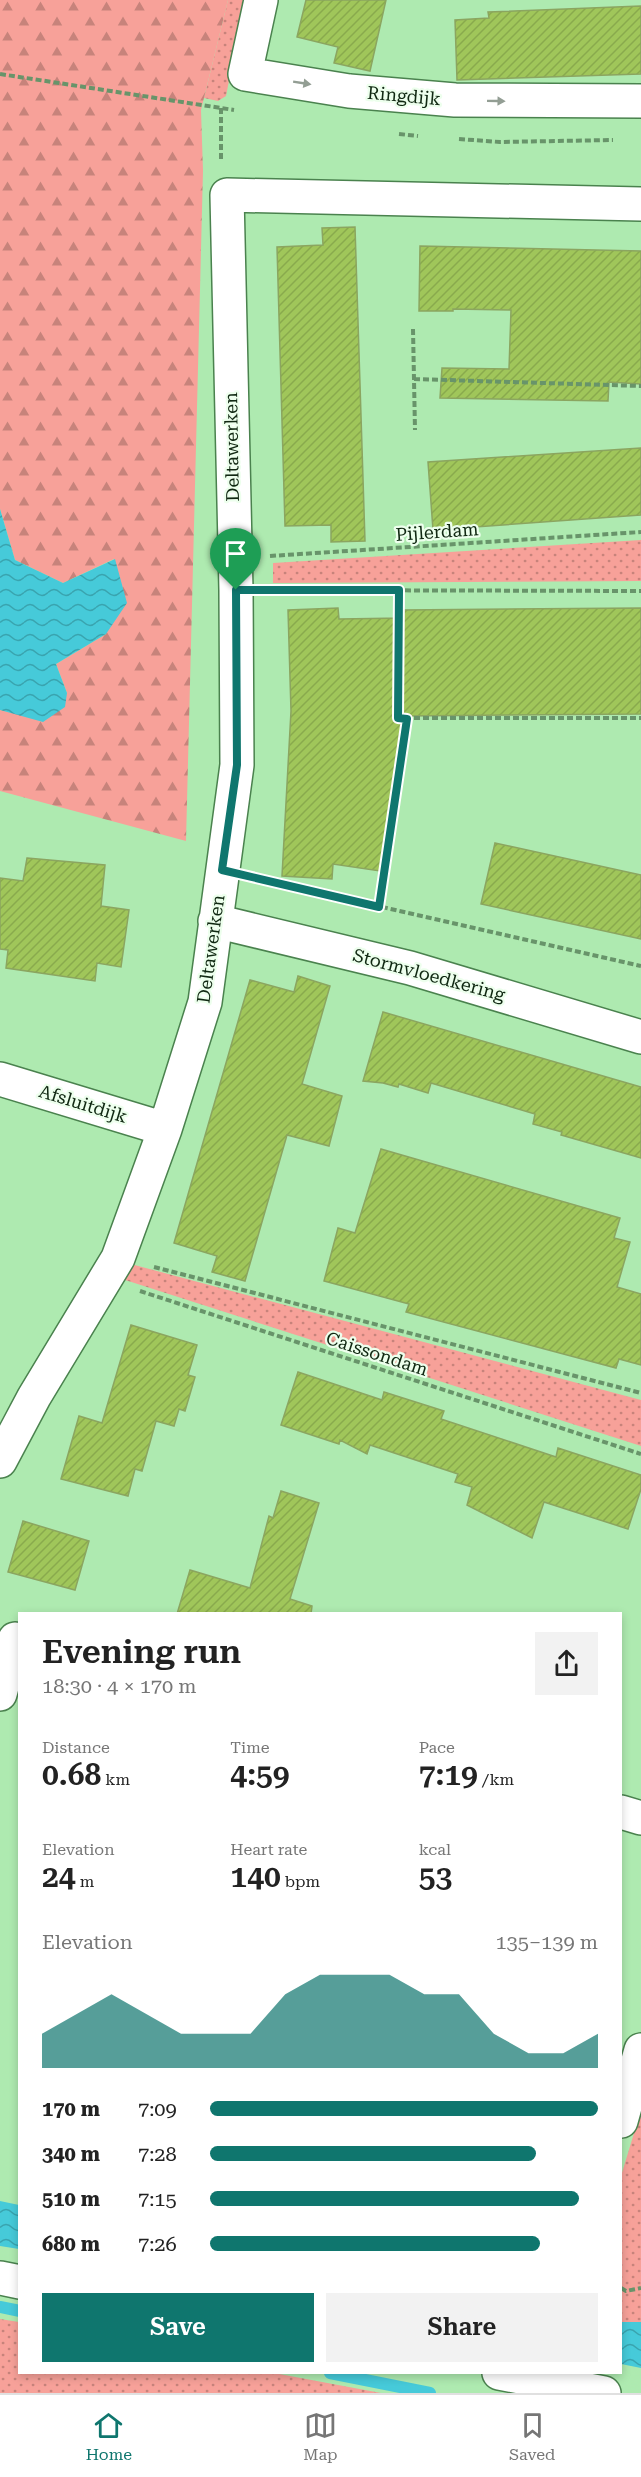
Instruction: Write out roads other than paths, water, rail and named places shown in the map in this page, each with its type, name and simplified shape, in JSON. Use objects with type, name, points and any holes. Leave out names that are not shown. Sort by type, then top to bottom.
[{"type":"street","name":"Ringdijk","points":[[261,0],[245,74],[349,91],[454,100],[641,101]]},
{"type":"street","name":"Deltawerken","points":[[0,1461],[34,1397],[112,1269],[165,1129],[206,1002],[237,765],[227,195],[641,204]]},
{"type":"street","name":"Stormvloedkering","points":[[215,921],[410,968],[641,1037]]},
{"type":"street","name":"Afsluitdijk","points":[[0,1079],[165,1129]]},
{"type":"street","points":[[0,1694],[12,1638]]},
{"type":"street","points":[[622,1812],[641,1818]]},
{"type":"street","points":[[622,2117],[641,2050]]},
{"type":"street","points":[[0,2278],[18,2282]]},
{"type":"street","points":[[504,2374],[604,2393]]},
{"type":"water","points":[[0,509],[15,560],[63,583],[115,559],[127,603],[106,634],[56,664],[67,693],[65,707],[43,722],[0,710]]},
{"type":"water","points":[[0,2201],[18,2205],[18,2249],[0,2246]]},
{"type":"water","points":[[622,2322],[641,2322],[641,2368],[622,2364]]},
{"type":"waterway","points":[[0,2307],[18,2311]]},
{"type":"waterway","points":[[335,2374],[430,2393]]}]
